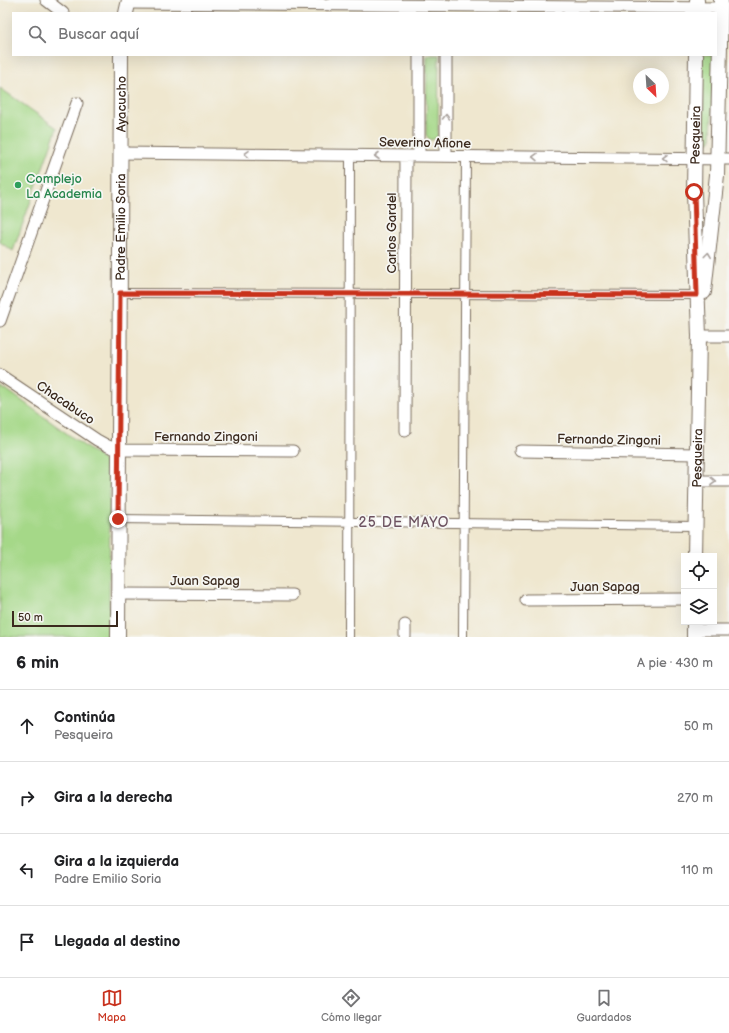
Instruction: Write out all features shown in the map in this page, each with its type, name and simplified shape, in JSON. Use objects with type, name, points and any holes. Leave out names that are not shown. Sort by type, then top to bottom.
[{"type":"street","points":[[46,0],[62,12]]},
{"type":"street","points":[[127,5],[697,7],[721,4]]},
{"type":"street","name":"Pesqueira","points":[[698,336],[714,208],[724,159],[721,4]]},
{"type":"street","name":"Ayacucho","points":[[120,153],[121,56]]},
{"type":"street","points":[[419,56],[419,156]]},
{"type":"street","points":[[446,56],[446,156]]},
{"type":"street","name":"Pesqueira","points":[[695,553],[698,336],[694,198],[696,56]]},
{"type":"street","points":[[0,321],[77,103]]},
{"type":"street","name":"Severino Afione","points":[[120,153],[724,159]]},
{"type":"street","name":"Padre Emilio Soria","points":[[118,637],[120,153]]},
{"type":"street","points":[[349,637],[350,155]]},
{"type":"street","name":"Carlos Gardel","points":[[405,431],[406,156]]},
{"type":"street","points":[[463,637],[466,156]]},
{"type":"street","points":[[120,293],[697,295]]},
{"type":"street","points":[[698,336],[729,336]]},
{"type":"street","name":"Chacabuco","points":[[0,375],[97,440],[119,450]]},
{"type":"street","name":"Fernando Zingoni","points":[[119,450],[293,451]]},
{"type":"street","name":"Fernando Zingoni","points":[[520,451],[697,454]]},
{"type":"street","points":[[696,481],[729,481]]},
{"type":"street","points":[[118,519],[696,526]]},
{"type":"street","name":"Juan Sapag","points":[[118,594],[292,595]]},
{"type":"street","name":"Juan Sapag","points":[[526,600],[681,599]]},
{"type":"street","points":[[405,625],[405,637]]},
{"type":"street","points":[[694,630],[729,630]]},
{"type":"green space","points":[[427,56],[439,56],[438,134],[437,137],[432,140],[426,135]]},
{"type":"green space","points":[[702,56],[714,56],[711,141],[706,143],[701,141]]},
{"type":"green space","name":"Complejo La Academia","points":[[0,88],[57,128],[13,251],[0,242]]},
{"type":"green space","points":[[0,388],[7,390],[102,459],[106,464],[110,474],[109,637],[0,637]]},
{"type":"place","name":"Complejo La Academia","points":[[18,185]]},
{"type":"district","name":"25 DE MAYO","points":[[404,522]]},
{"type":"route","points":[[118,519],[120,293],[697,295],[694,192]]}]
